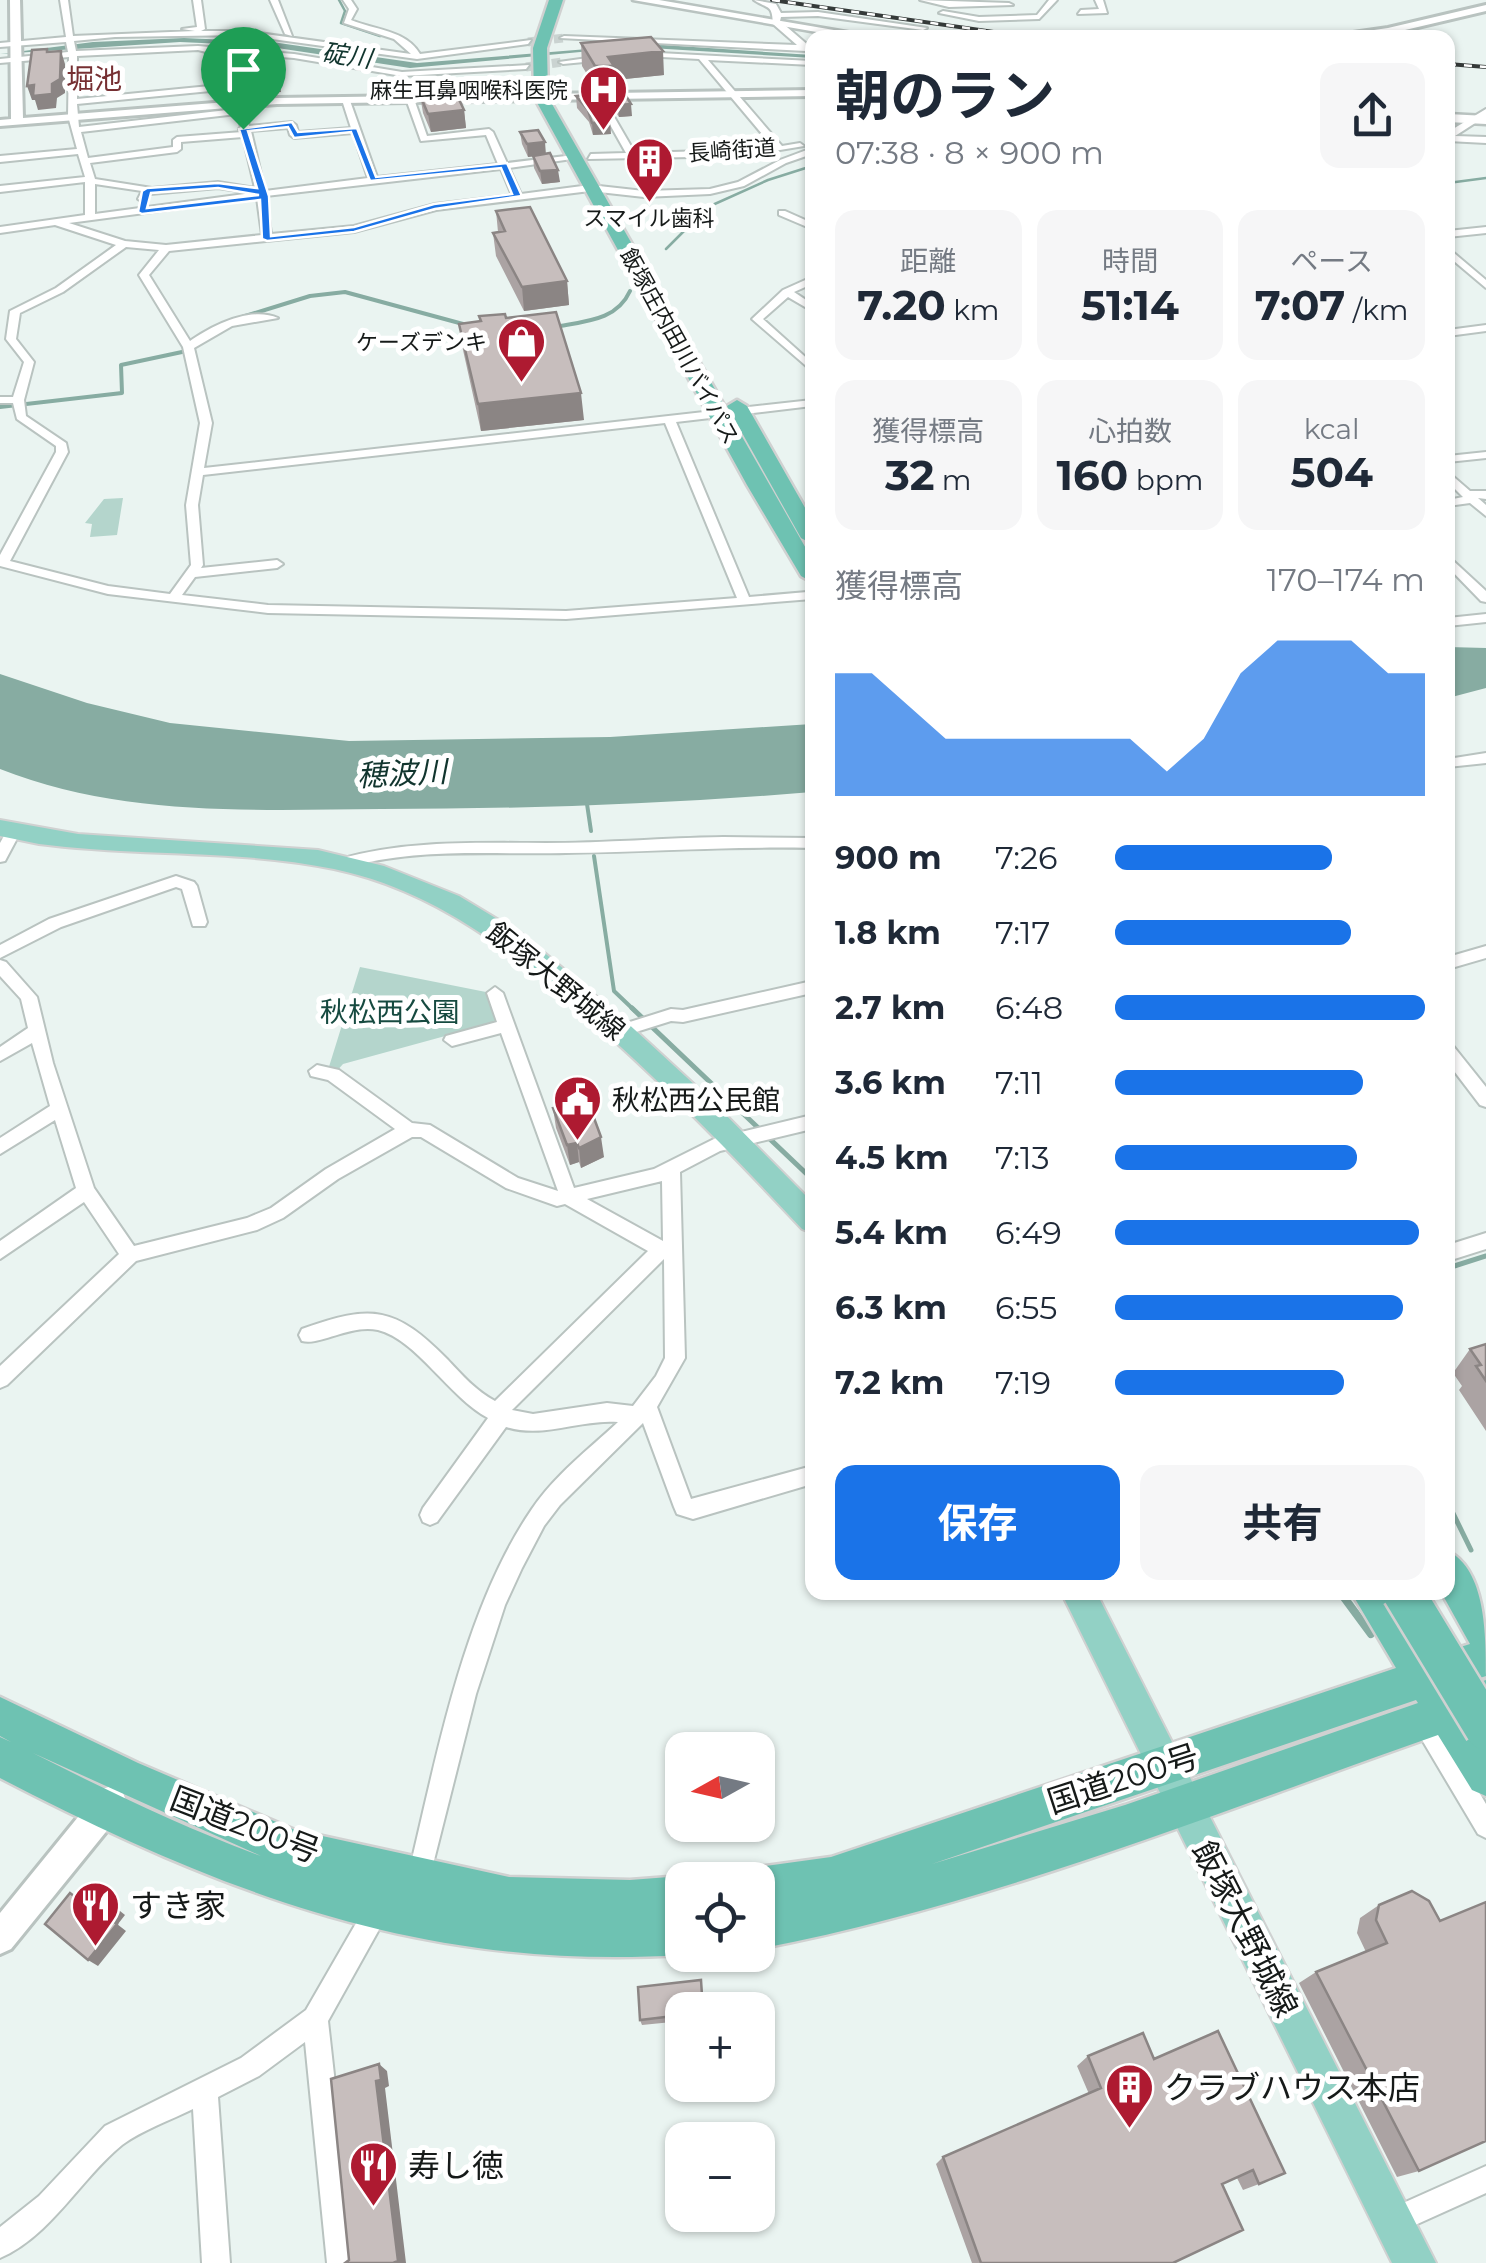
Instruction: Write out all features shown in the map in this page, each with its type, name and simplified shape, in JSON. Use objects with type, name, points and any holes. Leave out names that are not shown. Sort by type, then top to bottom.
[{"type":"highway","name":"飯塚庄内田川バイパス","points":[[556,0],[545,52],[549,97],[583,158],[612,193],[710,360]]},
{"type":"highway","name":"飯塚庄内田川バイパス","points":[[545,52],[568,0]]},
{"type":"highway","name":"飯塚庄内田川バイパス","points":[[583,158],[590,188],[805,564]]},
{"type":"highway","name":"飯塚庄内田川バイパス","points":[[735,402],[805,526]]},
{"type":"highway","points":[[1455,1582],[1486,1636]]},
{"type":"highway","points":[[1375,1600],[1449,1699],[1486,1729]]},
{"type":"highway","points":[[1406,1600],[1486,1776]]},
{"type":"highway","name":"国道200号","points":[[775,1924],[872,1902],[1053,1849],[1181,1804],[1449,1699],[1486,1656]]},
{"type":"highway","name":"国道200号","points":[[775,1886],[830,1878],[1165,1766],[1449,1699]]},
{"type":"highway","name":"国道200号","points":[[0,1716],[216,1860],[341,1900],[496,1929],[626,1938],[665,1935]]},
{"type":"highway","name":"国道200号","points":[[0,1758],[294,1850],[419,1880],[509,1898],[630,1902],[665,1899]]},
{"type":"main road","points":[[638,0],[836,30]]},
{"type":"main road","name":"飯塚大野城線","points":[[7,830],[79,841],[240,849],[345,863],[406,883],[468,910],[520,944],[626,1028],[743,1139],[805,1213]]},
{"type":"main road","name":"飯塚大野城線","points":[[1082,1600],[1181,1804],[1415,2263]]},
{"type":"street","points":[[0,1],[16,0],[17,122]]},
{"type":"street","points":[[64,0],[71,38],[72,116],[90,180],[90,219]]},
{"type":"street","points":[[197,0],[201,29]]},
{"type":"street","points":[[274,0],[289,34]]},
{"type":"street","points":[[346,0],[353,9],[347,21],[400,39],[415,50],[417,57]]},
{"type":"street","points":[[758,0],[773,6],[777,18],[805,48]]},
{"type":"street","points":[[924,0],[948,5],[1020,5]]},
{"type":"street","points":[[948,5],[979,19],[1039,17],[1053,0]]},
{"type":"street","points":[[1081,12],[1104,10],[1099,0]]},
{"type":"street","points":[[921,30],[948,5]]},
{"type":"street","points":[[1392,30],[1486,8]]},
{"type":"street","points":[[777,18],[818,14],[924,28]]},
{"type":"street","points":[[0,46],[201,29],[362,43],[338,46]]},
{"type":"street","points":[[71,38],[244,33],[417,57],[545,52],[805,51]]},
{"type":"street","points":[[0,61],[148,48],[245,50],[402,74],[545,52],[612,57]]},
{"type":"street","points":[[72,54],[228,54],[262,194],[267,239]]},
{"type":"street","points":[[628,55],[805,63]]},
{"type":"street","points":[[700,56],[778,147]]},
{"type":"street","points":[[72,102],[234,86]]},
{"type":"street","points":[[0,124],[346,100],[805,93]]},
{"type":"street","points":[[598,96],[632,156]]},
{"type":"street","points":[[410,99],[424,139],[489,132],[518,196]]},
{"type":"street","points":[[346,100],[373,180]]},
{"type":"street","points":[[75,130],[238,107]]},
{"type":"street","points":[[1455,133],[1486,112]]},
{"type":"street","points":[[0,159],[177,149],[177,140],[292,124],[294,135],[354,130]]},
{"type":"street","points":[[1455,138],[1486,140]]},
{"type":"street","name":"長崎街道","points":[[262,194],[583,158],[805,149]]},
{"type":"street","points":[[58,223],[124,244],[166,248],[267,239],[354,230],[434,207],[518,196],[590,188],[612,193],[732,187],[772,164],[805,152]]},
{"type":"street","points":[[0,189],[90,180],[147,191],[218,185],[262,194]]},
{"type":"street","points":[[142,212],[147,191]]},
{"type":"street","points":[[0,230],[262,194]]},
{"type":"street","points":[[782,213],[805,223]]},
{"type":"street","points":[[1455,233],[1486,230]]},
{"type":"street","points":[[2,311],[47,301],[124,244]]},
{"type":"street","points":[[166,248],[144,276],[188,347],[206,422],[192,506],[198,556],[193,573],[173,599]]},
{"type":"street","points":[[1455,257],[1486,285]]},
{"type":"street","points":[[805,284],[788,292],[757,319],[805,362]]},
{"type":"street","points":[[788,292],[805,303]]},
{"type":"street","points":[[15,311],[11,338],[29,362],[18,400],[21,417],[56,438],[62,452],[1,562],[108,590],[268,609],[566,614],[714,606],[744,599],[805,596]]},
{"type":"street","points":[[188,347],[219,326],[242,319],[274,318]]},
{"type":"street","points":[[1455,332],[1486,328]]},
{"type":"street","points":[[0,400],[18,400]]},
{"type":"street","points":[[196,472],[718,412],[735,402],[805,403]]},
{"type":"street","points":[[669,418],[744,599]]},
{"type":"street","points":[[1455,459],[1486,455]]},
{"type":"street","points":[[1475,496],[1486,512]]},
{"type":"street","points":[[193,573],[278,564]]},
{"type":"street","points":[[1455,567],[1486,598]]},
{"type":"street","points":[[1455,621],[1486,618]]},
{"type":"street","points":[[1455,762],[1486,758]]},
{"type":"street","points":[[0,857],[7,830]]},
{"type":"street","points":[[345,863],[381,851],[575,848],[726,839],[805,843]]},
{"type":"street","points":[[0,952],[55,924],[176,880],[189,886],[199,922]]},
{"type":"street","points":[[1455,960],[1486,952]]},
{"type":"street","points":[[0,966],[29,997],[86,1191],[130,1256]]},
{"type":"street","points":[[626,1028],[805,989]]},
{"type":"street","points":[[495,993],[569,1198],[667,1252]]},
{"type":"street","points":[[452,1040],[506,1026]]},
{"type":"street","points":[[0,1055],[37,1031]]},
{"type":"street","points":[[1455,1060],[1486,1100]]},
{"type":"street","points":[[318,1072],[333,1075],[409,1130]]},
{"type":"street","points":[[0,1148],[60,1108]]},
{"type":"street","points":[[0,1378],[130,1256],[277,1214],[332,1174],[409,1130],[424,1130],[512,1183],[546,1196],[569,1198],[670,1170],[716,1145],[805,1124]]},
{"type":"street","points":[[419,1880],[464,1700],[499,1591],[540,1516],[643,1410],[667,1378],[674,1358],[667,1252],[670,1170]]},
{"type":"street","points":[[0,1251],[86,1191]]},
{"type":"street","points":[[1455,1250],[1486,1240]]},
{"type":"street","points":[[430,1515],[499,1414],[667,1252]]},
{"type":"street","points":[[309,1335],[354,1319],[400,1329],[425,1346],[461,1390],[499,1414],[526,1422],[643,1410]]},
{"type":"street","points":[[643,1410],[684,1507],[693,1509],[805,1477]]},
{"type":"street","points":[[1449,1699],[1486,1826]]},
{"type":"street","points":[[0,1938],[115,1794]]},
{"type":"street","points":[[0,2244],[48,2204],[114,2135],[250,2067],[314,2018],[380,1907]]},
{"type":"street","points":[[314,2018],[342,2263]]},
{"type":"street","points":[[205,2090],[216,2263]]},
{"type":"street","points":[[1393,2222],[1486,2180]]},
{"type":"green space","points":[[123,498],[117,535],[90,537],[92,524],[85,523],[104,499]]},
{"type":"green space","name":"秋松西公園","points":[[360,967],[491,993],[500,1021],[343,1064],[335,1073],[328,1070]]},
{"type":"water","name":"碇川","points":[[184,38],[272,42],[417,63],[649,44],[805,55],[805,58],[634,47],[410,68],[264,46],[180,42],[0,54],[93,42]]},
{"type":"water","points":[[1455,647],[1486,648],[1486,688],[1455,696]]},
{"type":"water","name":"穂波川","points":[[0,674],[87,703],[170,723],[349,741],[610,737],[805,724],[805,792],[651,803],[285,810],[188,807],[93,796],[0,769]]},
{"type":"building","points":[[651,37],[663,51],[608,57],[614,66],[595,66],[581,43]]},
{"type":"building","points":[[231,39],[270,40],[277,69],[240,72]]},
{"type":"building","points":[[32,50],[61,51],[60,79],[52,84],[52,94],[33,96],[34,85],[27,86]]},
{"type":"building","points":[[455,91],[464,110],[428,114],[420,95]]},
{"type":"building","points":[[610,91],[623,91],[631,104],[618,105]]},
{"type":"building","points":[[594,94],[610,121],[592,123],[588,110],[576,96]]},
{"type":"building","points":[[538,130],[545,142],[527,144],[520,132]]},
{"type":"building","points":[[550,153],[558,170],[540,171],[533,156]]},
{"type":"building","points":[[530,207],[567,281],[522,287],[493,233],[505,231],[496,211]]},
{"type":"building","name":"ケーズデンキ","points":[[556,312],[581,393],[478,404],[459,324],[481,321],[479,316],[505,314],[506,318]]},
{"type":"building","points":[[587,1099],[601,1137],[579,1148],[577,1143],[567,1145],[553,1108]]},
{"type":"building","points":[[1486,1344],[1486,1381],[1470,1349]]},
{"type":"building","points":[[1412,1891],[1429,1901],[1440,1921],[1486,1902],[1486,2141],[1419,2171],[1316,1972],[1387,1943],[1376,1920],[1379,1905]]},
{"type":"building","name":"すき家","points":[[70,1893],[95,1912],[105,1899],[116,1908],[108,1918],[117,1924],[88,1960],[45,1924]]},
{"type":"building","points":[[701,1980],[702,1992],[665,1992],[665,2017],[640,2020],[638,1987]]},
{"type":"building","name":"クラブハウス本店","points":[[1218,2031],[1285,2173],[1259,2184],[1253,2170],[1222,2184],[1243,2230],[1173,2263],[981,2263],[943,2157],[1101,2088],[1088,2056],[1143,2033],[1154,2059]]},
{"type":"building","name":"寿し徳","points":[[379,2064],[381,2080],[376,2081],[398,2261],[345,2263],[349,2260],[331,2079]]},
{"type":"waterway","name":"碇川","points":[[339,0],[345,11],[341,23],[380,36]]},
{"type":"waterway","points":[[666,249],[708,207],[805,168]]},
{"type":"waterway","points":[[1455,182],[1486,178]]},
{"type":"waterway","points":[[555,327],[609,314],[630,291]]},
{"type":"waterway","points":[[242,317],[310,296],[345,292],[463,324]]},
{"type":"waterway","points":[[0,407],[122,393],[121,365],[182,352]]},
{"type":"waterway","points":[[587,804],[591,831]]},
{"type":"waterway","points":[[594,856],[614,991],[635,1011]]},
{"type":"waterway","points":[[632,1008],[805,1172]]},
{"type":"waterway","points":[[1455,1266],[1486,1256]]},
{"type":"waterway","points":[[1455,1517],[1471,1550]]},
{"type":"waterway","points":[[1346,1600],[1371,1634]]},
{"type":"tunnel","points":[[528,42],[564,38]]},
{"type":"tunnel","points":[[526,67],[563,62]]},
{"type":"railway","points":[[772,0],[980,30]]},
{"type":"railway","points":[[1455,65],[1486,67]]},
{"type":"place","name":"麻生耳鼻咽喉科医院","points":[[603,132]]},
{"type":"place","name":"スマイル歯科","points":[[649,204]]},
{"type":"place","name":"ケーズデンキ","points":[[522,384]]},
{"type":"place","name":"秋松西公民館","points":[[577,1142]]},
{"type":"place","name":"すき家","points":[[95,1948]]},
{"type":"place","name":"クラブハウス本店","points":[[1129,2130]]},
{"type":"place","name":"寿し徳","points":[[373,2208]]},
{"type":"district","name":"堀池","points":[[94,79]]},
{"type":"route","points":[[243,129],[264,196],[142,212],[147,191],[218,185],[261,191],[264,196],[267,239],[354,230],[434,207],[518,196],[504,165],[373,180],[354,130],[294,135],[292,124],[243,129]]}]
